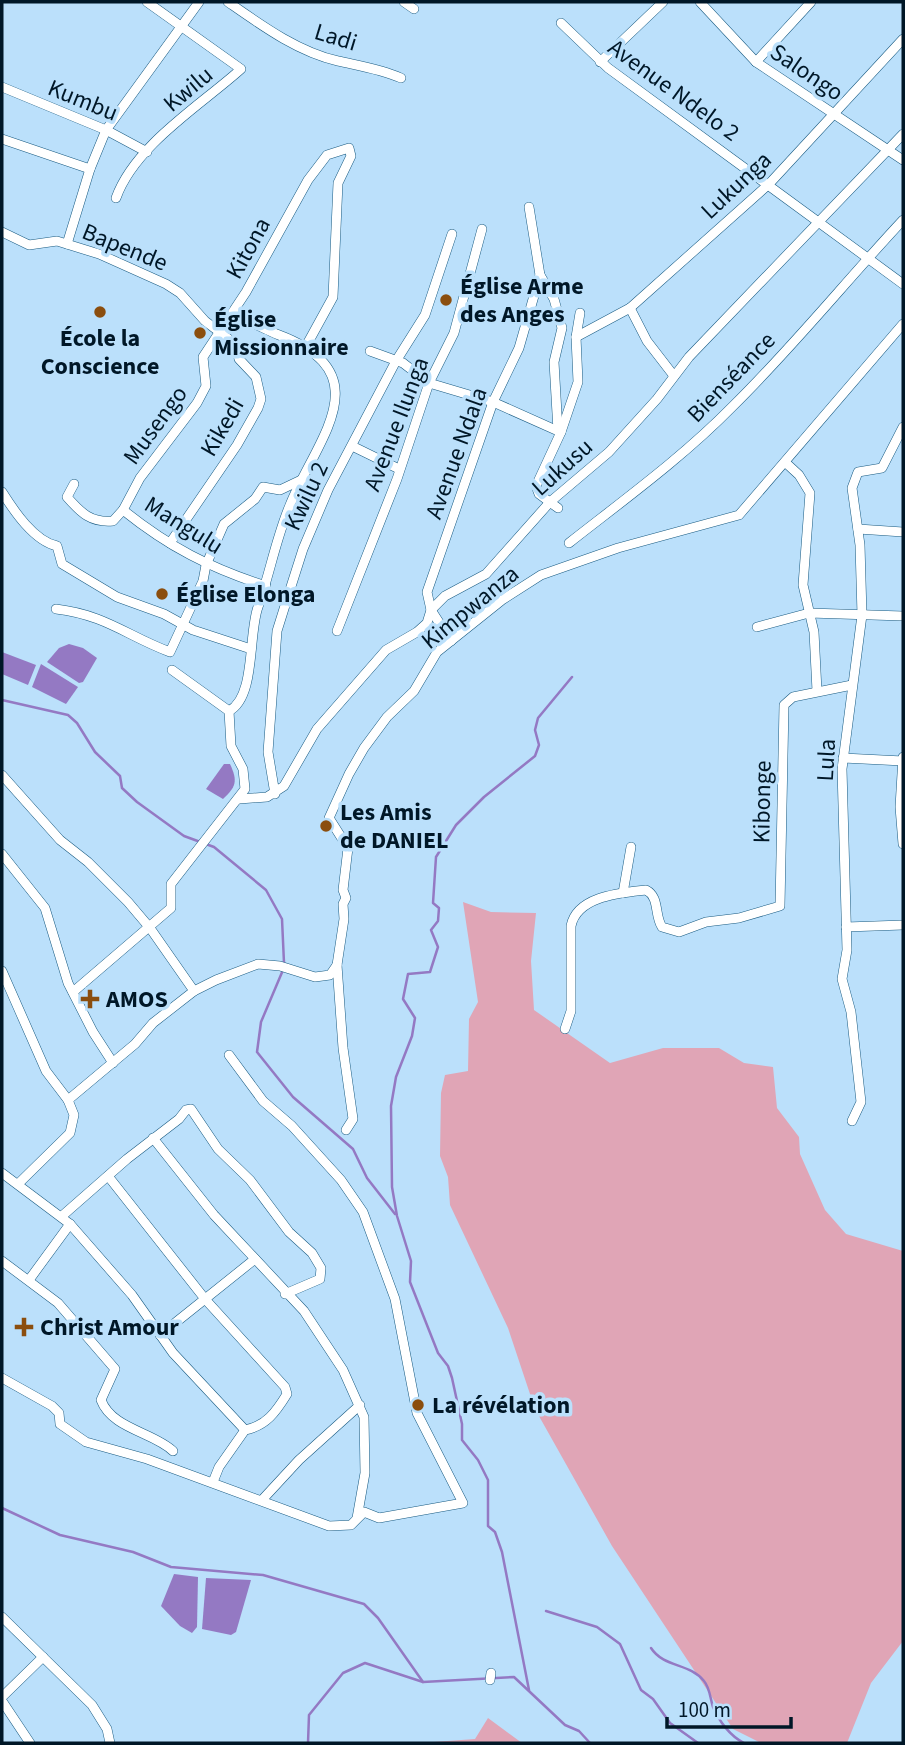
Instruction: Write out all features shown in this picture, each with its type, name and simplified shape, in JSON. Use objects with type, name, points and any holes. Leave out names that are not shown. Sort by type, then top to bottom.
[{"type":"street","name":"Kwilu","points":[[116,198],[147,152],[191,109],[240,69],[147,2]]},
{"type":"street","points":[[67,244],[90,169],[106,130],[199,2]]},
{"type":"street","name":"Ladi","points":[[228,2],[290,43],[337,61],[373,67],[401,78]]},
{"type":"street","points":[[404,2],[414,9]]},
{"type":"street","points":[[600,62],[663,2]]},
{"type":"street","name":"Salongo","points":[[700,2],[756,62],[903,160]]},
{"type":"street","points":[[756,62],[811,2]]},
{"type":"street","name":"Avenue Ndelo 2","points":[[561,23],[600,62],[903,284]]},
{"type":"street","name":"Lukunga","points":[[576,337],[630,308],[769,184],[903,39]]},
{"type":"street","name":"Kumbu","points":[[2,88],[106,130],[147,152]]},
{"type":"street","name":"Lukusu","points":[[275,794],[298,766],[317,729],[386,650],[409,638],[427,623],[431,610],[454,590],[486,574],[609,452],[674,376],[817,220],[903,134]]},
{"type":"street","points":[[2,139],[90,169]]},
{"type":"street","name":"Kitona","points":[[202,360],[224,320],[246,292],[308,180],[327,155],[344,148],[351,149],[338,183],[333,297],[305,348]]},
{"type":"street","points":[[529,207],[540,275],[554,299],[562,328],[554,362],[559,432]]},
{"type":"street","name":"Bienséance","points":[[569,543],[681,456],[735,405],[871,260],[903,220]]},
{"type":"street","name":"Avenue Ilunga","points":[[337,631],[429,383],[454,333],[482,229]]},
{"type":"street","name":"Bapende","points":[[2,232],[29,245],[52,241],[67,244],[137,269],[180,293],[219,332]]},
{"type":"street","name":"Kwilu 2","points":[[275,794],[268,752],[277,631],[314,519],[396,360],[425,316],[452,234]]},
{"type":"street","name":"Avenue Ndala","points":[[431,610],[427,592],[493,402],[519,348],[540,275]]},
{"type":"street","points":[[630,308],[646,341],[674,376]]},
{"type":"street","points":[[554,505],[538,494],[536,486],[578,382],[576,337],[580,313]]},
{"type":"street","points":[[224,320],[253,321],[315,355],[332,377],[337,400],[330,423],[301,480],[275,544],[266,586],[257,611],[245,692],[237,706],[229,711]]},
{"type":"street","name":"Kimpwanza","points":[[346,1130],[353,1119],[343,1048],[337,965],[344,919],[342,907],[346,898],[343,890],[348,848],[330,818],[364,748],[387,717],[414,691],[419,678],[437,652],[502,600],[541,575],[618,548],[739,515],[903,324]]},
{"type":"street","name":"Kikedi","points":[[170,543],[237,445],[260,404],[256,377],[239,359],[234,344],[219,332]]},
{"type":"street","points":[[370,351],[396,360],[429,383],[493,402],[559,432]]},
{"type":"street","name":"Musengo","points":[[123,510],[140,478],[202,394],[207,376],[202,360]]},
{"type":"street","name":"Lula","points":[[852,1121],[860,1102],[851,1012],[842,979],[846,926],[843,758],[862,615],[858,529],[852,488],[855,476],[862,469],[882,468],[903,427]]},
{"type":"street","points":[[352,446],[399,469]]},
{"type":"street","points":[[786,463],[799,475],[810,493],[803,585],[814,632],[817,691],[852,685]]},
{"type":"street","points":[[56,609],[104,619],[151,645],[170,652],[203,581],[206,565],[225,524],[255,499],[262,487],[280,490],[301,480]]},
{"type":"street","name":"Mangulu","points":[[74,484],[67,497],[84,516],[100,522],[113,521],[123,510],[206,565],[266,586]]},
{"type":"street","points":[[2,492],[31,529],[49,544],[57,546],[62,564],[117,597],[193,630],[251,649]]},
{"type":"street","points":[[858,529],[903,532]]},
{"type":"street","points":[[431,610],[451,641]]},
{"type":"street","points":[[757,627],[809,613],[903,616]]},
{"type":"street","points":[[172,670],[229,711]]},
{"type":"street","name":"Kibonge","points":[[623,893],[646,890],[652,893],[657,920],[670,932],[780,906],[782,771],[787,699],[817,691]]},
{"type":"street","points":[[73,992],[171,908],[171,884],[245,789],[245,776],[231,746],[229,711]]},
{"type":"street","points":[[843,758],[903,760],[900,807],[903,844]]},
{"type":"street","points":[[2,775],[60,840],[89,862],[150,928],[194,991]]},
{"type":"street","points":[[239,799],[275,794]]},
{"type":"street","points":[[565,1029],[571,1011],[569,993],[573,915],[580,907],[623,893],[631,847]]},
{"type":"street","points":[[2,854],[45,908],[59,960],[73,992],[113,1063]]},
{"type":"street","points":[[846,926],[903,925]]},
{"type":"street","points":[[68,1100],[113,1063],[153,1023],[194,991],[258,964],[279,966],[315,977],[330,975],[337,965]]},
{"type":"street","points":[[2,971],[46,1071],[68,1100],[74,1115],[70,1133],[18,1184]]},
{"type":"street","points":[[2,1378],[52,1406],[59,1413],[60,1424],[86,1442],[134,1454],[329,1526],[351,1525],[364,1512],[379,1518],[463,1503],[414,1405],[395,1299],[363,1212],[341,1181],[292,1126],[263,1101],[229,1055]]},
{"type":"street","points":[[62,1216],[179,1119],[186,1110],[193,1111],[212,1142],[250,1180],[289,1231],[312,1253],[321,1268],[320,1279],[285,1294]]},
{"type":"street","points":[[153,1138],[214,1215],[285,1294],[304,1311],[334,1353],[364,1417],[366,1447],[358,1518]]},
{"type":"street","points":[[2,1172],[70,1224],[132,1295],[160,1335],[245,1430]]},
{"type":"street","points":[[108,1176],[205,1299],[285,1387],[287,1394],[271,1417],[260,1427],[245,1430]]},
{"type":"street","points":[[29,1280],[70,1224]]},
{"type":"street","points":[[160,1335],[256,1259]]},
{"type":"street","points":[[2,1261],[58,1303],[101,1357],[115,1369],[101,1400],[107,1412],[125,1425],[166,1444],[173,1451]]},
{"type":"street","points":[[261,1500],[299,1460],[360,1405]]},
{"type":"street","points":[[213,1482],[219,1467],[245,1434],[245,1430]]},
{"type":"street","points":[[2,1617],[36,1647],[92,1705],[107,1729],[110,1743]]},
{"type":"street","points":[[30,1743],[3,1706],[43,1657]]},
{"type":"shaded area","points":[[69,644],[83,648],[97,658],[83,682],[79,683],[47,662],[59,648]]},
{"type":"shaded area","points":[[2,652],[36,665],[28,685],[2,674]]},
{"type":"shaded area","points":[[41,664],[78,687],[66,704],[32,687]]},
{"type":"shaded area","points":[[224,764],[230,764],[235,779],[231,791],[223,799],[206,789]]},
{"type":"shaded area","points":[[463,902],[491,912],[536,913],[531,961],[534,1010],[610,1063],[663,1048],[719,1048],[744,1063],[773,1067],[777,1108],[799,1137],[800,1154],[825,1210],[846,1234],[903,1251],[903,1641],[871,1683],[847,1743],[761,1743],[733,1729],[612,1546],[535,1409],[508,1328],[450,1205],[448,1177],[440,1156],[441,1093],[445,1075],[468,1071],[469,1019],[478,1002]]},
{"type":"shaded area","points":[[174,1574],[198,1577],[197,1627],[192,1633],[180,1626],[161,1606]]},
{"type":"shaded area","points":[[206,1578],[251,1580],[236,1632],[231,1635],[202,1629]]},
{"type":"shaded area","points":[[488,1718],[522,1743],[420,1743],[475,1739]]},
{"type":"waterway","points":[[529,1690],[502,1552],[495,1532],[488,1526],[488,1480],[478,1460],[462,1440],[462,1424],[452,1378],[448,1366],[438,1353],[410,1282],[411,1261],[397,1216],[392,1187],[391,1106],[396,1077],[412,1036],[415,1018],[403,999],[408,974],[430,972],[438,947],[431,930],[438,921],[439,908],[433,903],[436,857],[456,825],[484,797],[535,756],[539,745],[535,730],[538,718],[572,677]]},
{"type":"waterway","points":[[2,700],[68,715],[77,723],[95,752],[120,776],[122,788],[137,802],[184,836],[214,847],[266,890],[282,919],[284,963]]},
{"type":"waterway","points":[[283,970],[261,1022],[257,1052],[293,1097],[353,1149],[367,1178],[395,1214]]},
{"type":"waterway","points":[[2,1508],[60,1535],[133,1552],[171,1567],[263,1575],[364,1604],[378,1618],[423,1682]]},
{"type":"waterway","points":[[546,1611],[597,1627],[620,1644],[641,1690],[653,1699],[670,1723],[698,1743]]},
{"type":"waterway","points":[[651,1648],[663,1659],[692,1671],[704,1681],[718,1718],[744,1743]]},
{"type":"waterway","points":[[308,1743],[309,1715],[343,1673],[365,1663],[423,1682],[514,1677],[565,1725],[579,1731],[590,1743]]},
{"type":"place","name":"Église Arme des Anges","points":[[446,300]]},
{"type":"place","name":"École la Conscience","points":[[100,312]]},
{"type":"place","name":"Église Missionnaire","points":[[200,333]]},
{"type":"place","name":"Église Elonga","points":[[162,594]]},
{"type":"place","name":"Les Amis de DANIEL","points":[[326,826]]},
{"type":"place","name":"AMOS","points":[[90,999]]},
{"type":"place","name":"Christ Amour","points":[[24,1327]]},
{"type":"place","name":"La révélation","points":[[418,1405]]}]
